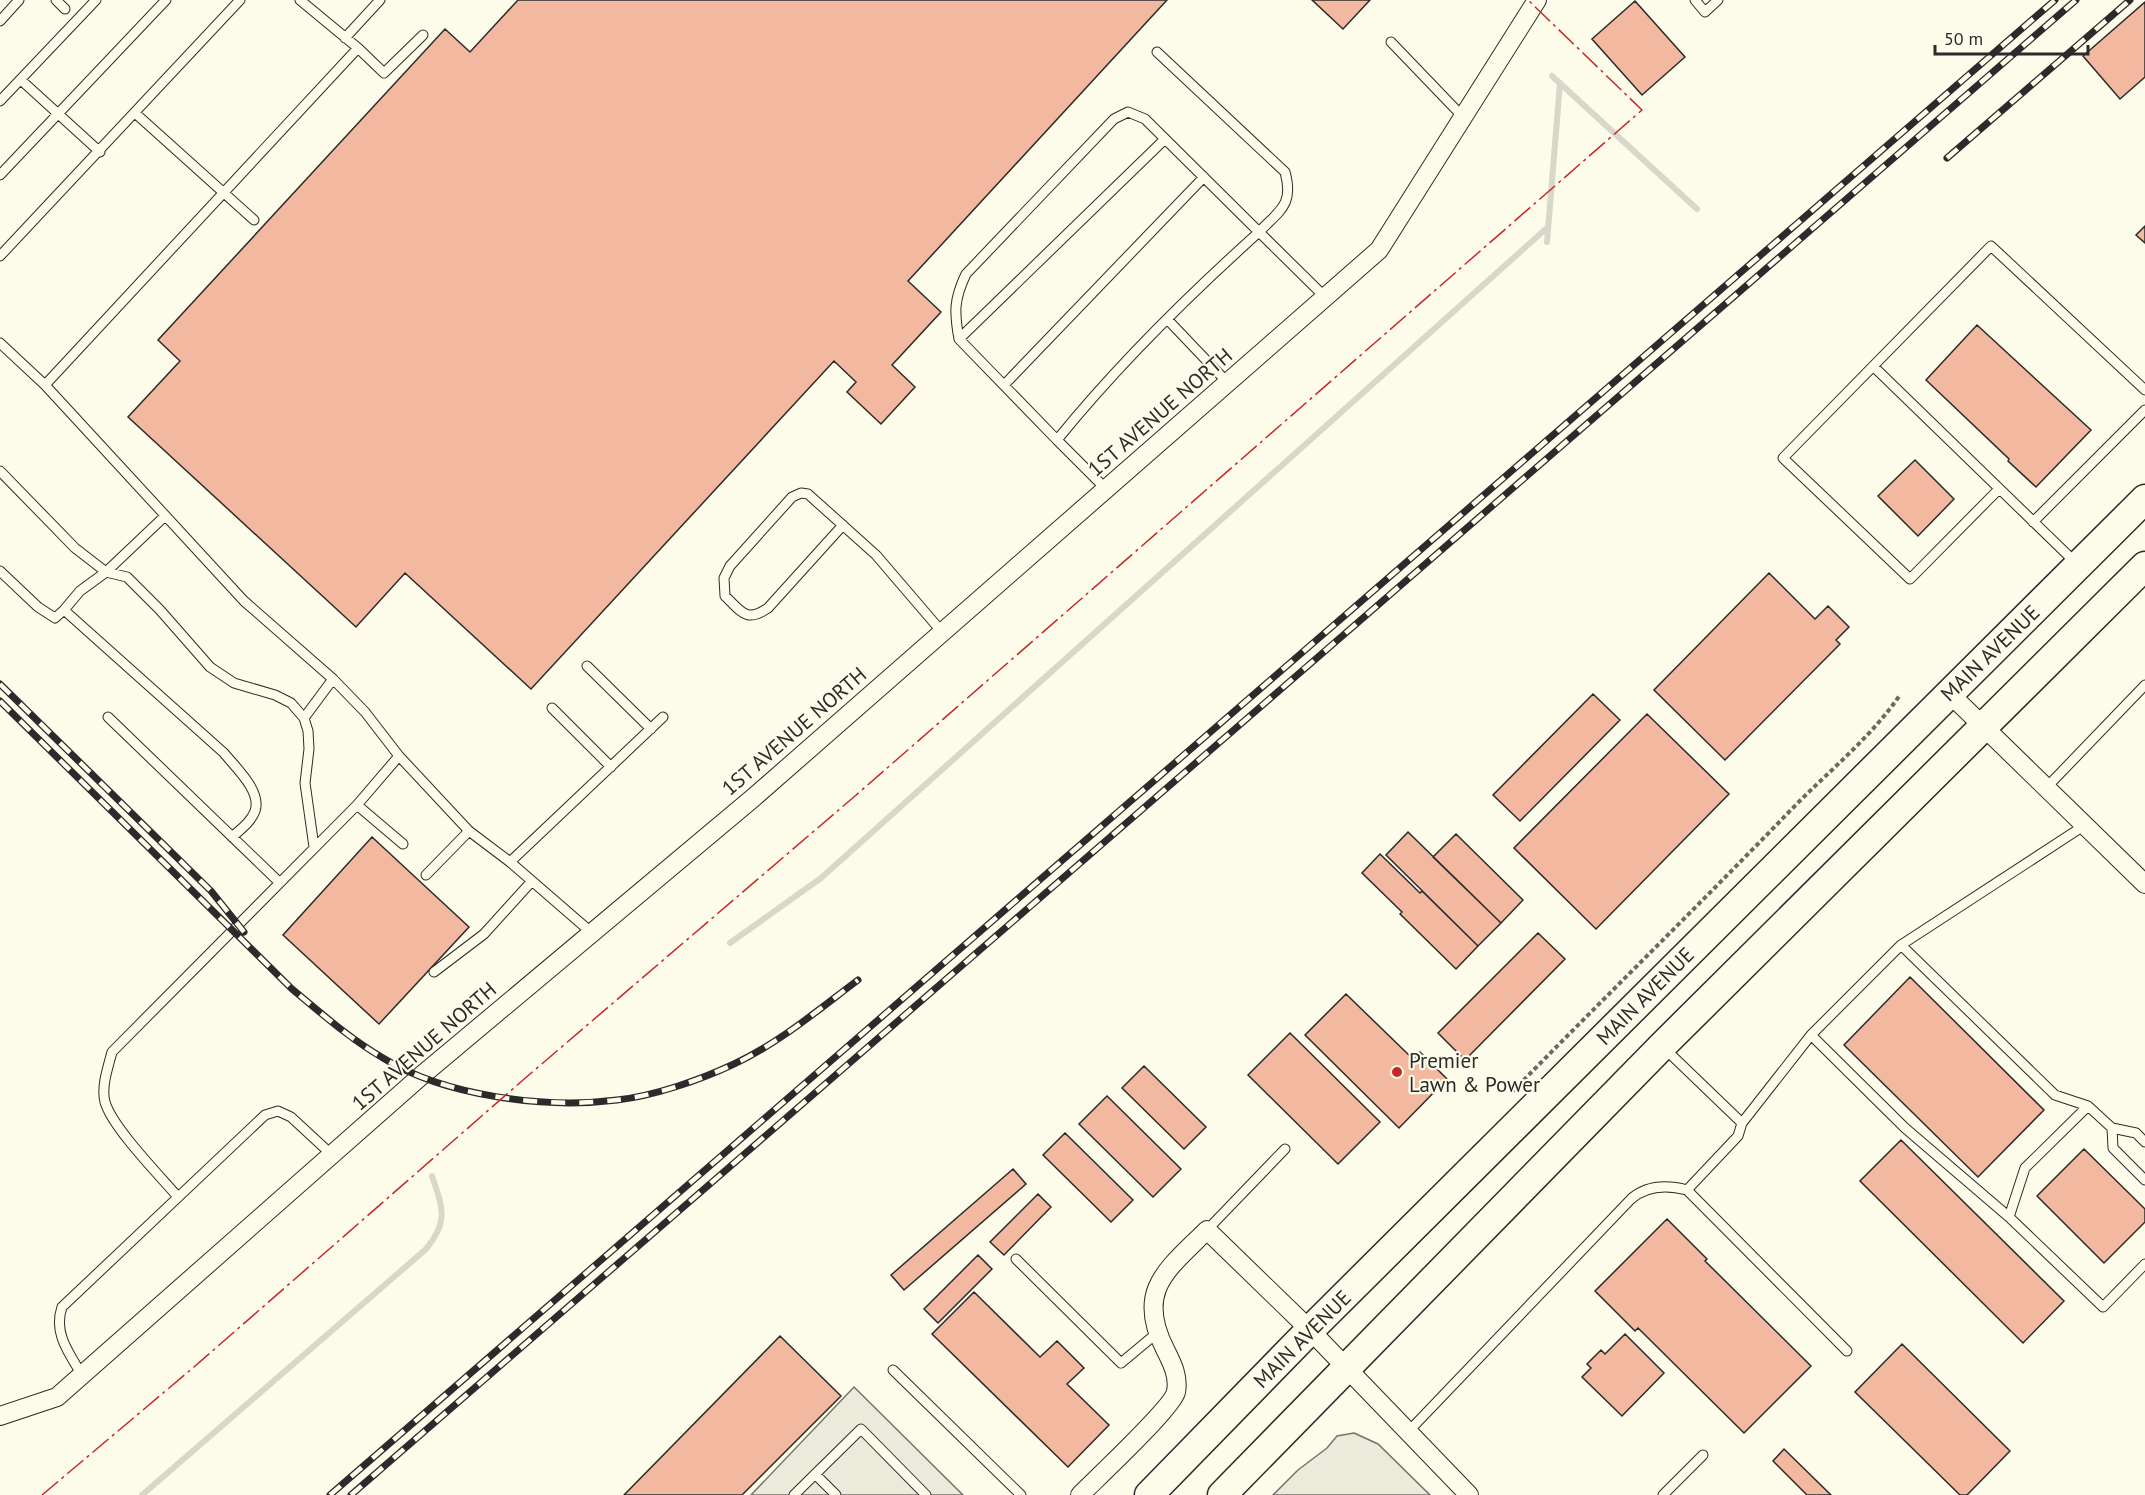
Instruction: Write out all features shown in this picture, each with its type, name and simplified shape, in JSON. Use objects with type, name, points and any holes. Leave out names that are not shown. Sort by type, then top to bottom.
[{"type":"main road","name":"MAIN AVENUE","points":[[1149,1495],[1310,1330],[2145,499]]},
{"type":"main road","points":[[1222,1495],[1662,1046],[2145,566]]},
{"type":"street","name":"1ST AVENUE NORTH","points":[[0,1416],[57,1397],[421,1076],[753,798],[1378,250],[1537,0]]},
{"type":"street","points":[[1949,693],[2145,884]]},
{"type":"street","points":[[1080,1495],[1160,1414],[1176,1394],[1176,1371],[1157,1333],[1152,1310],[1155,1289],[1168,1269],[1207,1230],[1310,1330],[1469,1495]]},
{"type":"lane","points":[[0,21],[19,0]]},
{"type":"lane","points":[[56,0],[65,9]]},
{"type":"lane","points":[[0,101],[96,0]]},
{"type":"lane","points":[[0,175],[166,0]]},
{"type":"lane","points":[[0,256],[100,152],[240,0]]},
{"type":"lane","points":[[300,0],[358,48],[384,73],[423,35]]},
{"type":"lane","points":[[345,38],[380,0]]},
{"type":"lane","points":[[1695,0],[1705,12],[1718,0]]},
{"type":"lane","points":[[1391,42],[1462,117]]},
{"type":"lane","points":[[45,385],[358,48]]},
{"type":"lane","points":[[1057,440],[1085,405],[1214,272],[1259,232],[1287,203],[1289,186],[1286,172],[1157,52]]},
{"type":"lane","points":[[21,80],[100,152]]},
{"type":"lane","points":[[1106,489],[959,339],[954,316],[958,292],[966,274],[1114,119],[1128,112],[1145,119],[1325,297]]},
{"type":"lane","points":[[135,113],[254,220]]},
{"type":"lane","points":[[959,339],[1165,139]]},
{"type":"lane","points":[[1004,385],[1204,177]]},
{"type":"lane","points":[[1999,489],[1910,579],[1783,458],[1991,246],[2145,390]]},
{"type":"lane","points":[[1168,320],[1227,382]]},
{"type":"lane","points":[[0,343],[45,385],[244,601],[333,679],[365,712],[399,756],[469,831],[510,861],[592,933]]},
{"type":"lane","points":[[1874,366],[2079,566]]},
{"type":"lane","points":[[2033,522],[2145,410]]},
{"type":"lane","points":[[0,471],[75,548],[106,572],[126,577],[160,610],[210,667],[226,679],[291,703],[304,718],[308,731],[309,749],[305,783],[314,847]]},
{"type":"lane","points":[[843,525],[760,614],[747,616],[725,596],[724,578],[730,566],[792,497],[801,493],[808,494],[843,525],[876,555],[942,632]]},
{"type":"lane","points":[[0,571],[55,618],[80,591],[106,572],[165,516]]},
{"type":"lane","points":[[64,610],[224,753],[246,780],[252,790],[256,810],[246,825],[232,837]]},
{"type":"lane","points":[[587,666],[651,729]]},
{"type":"lane","points":[[304,718],[333,679]]},
{"type":"lane","points":[[2046,788],[2145,685]]},
{"type":"lane","points":[[552,708],[611,767]]},
{"type":"lane","points":[[108,717],[279,882]]},
{"type":"lane","points":[[510,861],[663,717]]},
{"type":"lane","points":[[178,1197],[111,1118],[104,1100],[106,1075],[112,1052],[357,805],[399,756]]},
{"type":"lane","points":[[357,805],[404,844]]},
{"type":"lane","points":[[1687,1190],[1738,1136],[1742,1123],[1811,1035],[1901,945],[2085,825]]},
{"type":"lane","points":[[426,875],[469,831]]},
{"type":"lane","points":[[434,972],[484,934],[532,881]]},
{"type":"lane","points":[[1901,945],[2055,1095],[2088,1106],[2112,1128],[2136,1133],[2145,1142]]},
{"type":"lane","points":[[1811,1035],[1905,1128],[2008,1217],[2103,1307],[2145,1264]]},
{"type":"lane","points":[[1662,1046],[1742,1123]]},
{"type":"lane","points":[[2008,1217],[2025,1168],[2088,1106]]},
{"type":"lane","points":[[82,1375],[63,1342],[58,1320],[62,1307],[265,1115],[278,1111],[291,1117],[332,1155]]},
{"type":"lane","points":[[2112,1128],[2113,1148],[2145,1180]]},
{"type":"lane","points":[[1207,1230],[1285,1149]]},
{"type":"lane","points":[[1408,1432],[1636,1194],[1669,1185],[1687,1190],[1847,1351]]},
{"type":"lane","points":[[1016,1259],[1121,1363],[1157,1333]]},
{"type":"lane","points":[[893,1370],[1021,1495]]},
{"type":"lane","points":[[794,1495],[861,1429],[926,1495]]},
{"type":"lane","points":[[1663,1495],[1703,1455]]},
{"type":"lane","points":[[815,1474],[836,1495]]},
{"type":"path","points":[[1506,1098],[1793,808],[1846,759],[1900,695]]},
{"type":"shaded area","points":[[854,1387],[963,1495],[751,1495]]},
{"type":"shaded area","points":[[1354,1433],[1378,1444],[1430,1495],[1273,1495],[1298,1470],[1327,1448],[1337,1436]]},
{"type":"building","points":[[518,0],[1167,0],[908,281],[941,312],[892,365],[915,387],[881,424],[847,392],[856,382],[834,361],[531,689],[405,573],[356,627],[128,417],[180,361],[158,340],[445,29],[470,52]]},
{"type":"building","points":[[1312,0],[1370,0],[1343,29]]},
{"type":"building","points":[[1635,1],[1685,57],[1642,95],[1592,39]]},
{"type":"building","points":[[2145,2],[2145,77],[2120,99],[2083,56]]},
{"type":"building","points":[[2145,226],[2145,243],[2136,235]]},
{"type":"building","points":[[1977,325],[2091,430],[2036,487],[1926,380]]},
{"type":"building","points":[[1915,460],[1954,499],[1918,536],[1878,496]]},
{"type":"building","points":[[1769,573],[1815,619],[1828,606],[1849,627],[1836,640],[1840,644],[1725,760],[1654,690]]},
{"type":"building","points":[[1593,694],[1620,720],[1520,821],[1493,795]]},
{"type":"building","points":[[1647,714],[1729,794],[1596,929],[1514,848]]},
{"type":"building","points":[[1408,832],[1501,923],[1478,946],[1386,855]]},
{"type":"building","points":[[1456,834],[1523,900],[1501,923],[1433,857]]},
{"type":"building","points":[[372,837],[469,927],[379,1024],[283,935]]},
{"type":"building","points":[[1380,854],[1478,946],[1456,969],[1362,873]]},
{"type":"building","points":[[1538,933],[1565,959],[1465,1060],[1438,1033]]},
{"type":"building","points":[[1910,977],[2044,1110],[1978,1177],[1844,1045]]},
{"type":"building","points":[[1346,994],[1413,1059],[1420,1052],[1447,1079],[1399,1128],[1305,1035]]},
{"type":"building","points":[[1290,1033],[1380,1122],[1338,1164],[1248,1075]]},
{"type":"building","points":[[1144,1066],[1206,1127],[1184,1149],[1122,1088]]},
{"type":"building","points":[[1107,1096],[1181,1169],[1153,1197],[1079,1124]]},
{"type":"building","points":[[1065,1133],[1133,1200],[1111,1222],[1043,1155]]},
{"type":"building","points":[[1901,1140],[2064,1301],[2023,1343],[1860,1181]]},
{"type":"building","points":[[2084,1149],[2145,1209],[2145,1222],[2104,1263],[2037,1196]]},
{"type":"building","points":[[1013,1169],[1026,1184],[904,1290],[891,1275]]},
{"type":"building","points":[[1038,1194],[1051,1207],[1004,1255],[990,1242]]},
{"type":"building","points":[[1667,1219],[1707,1259],[1705,1261],[1811,1366],[1744,1433],[1638,1328],[1635,1331],[1595,1291]]},
{"type":"building","points":[[978,1255],[992,1269],[938,1323],[924,1309]]},
{"type":"building","points":[[974,1292],[1040,1357],[1057,1341],[1084,1368],[1067,1384],[1109,1425],[1068,1467],[932,1334]]},
{"type":"building","points":[[1625,1334],[1664,1373],[1622,1416],[1582,1377],[1591,1368],[1587,1364],[1601,1350],[1605,1354]]},
{"type":"building","points":[[780,1336],[841,1396],[742,1495],[624,1495]]},
{"type":"building","points":[[1902,1344],[2010,1451],[1967,1495],[1960,1495],[1855,1392]]},
{"type":"building","points":[[1784,1449],[1831,1495],[1807,1495],[1773,1461]]},
{"type":"waterway","points":[[1552,76],[1697,209]]},
{"type":"waterway","points":[[1547,242],[1560,83]]},
{"type":"waterway","points":[[730,943],[821,878],[1548,227]]},
{"type":"waterway","points":[[142,1495],[425,1250],[438,1231],[442,1214],[432,1176]]},
{"type":"railway","points":[[330,1495],[2055,0]]},
{"type":"railway","points":[[351,1495],[2076,0]]},
{"type":"railway","points":[[1947,158],[2130,0]]},
{"type":"railway","points":[[0,684],[211,891],[244,932]]},
{"type":"railway","points":[[0,701],[292,989],[371,1051],[408,1071],[435,1082],[496,1097],[559,1103],[617,1100],[646,1095],[707,1076],[751,1056],[798,1025],[858,980]]},
{"type":"power","points":[[42,1495],[194,1367],[523,1080],[855,796],[1642,110],[1528,0]]},
{"type":"place","name":"Premier Lawn & Power","points":[[1397,1072]]}]
